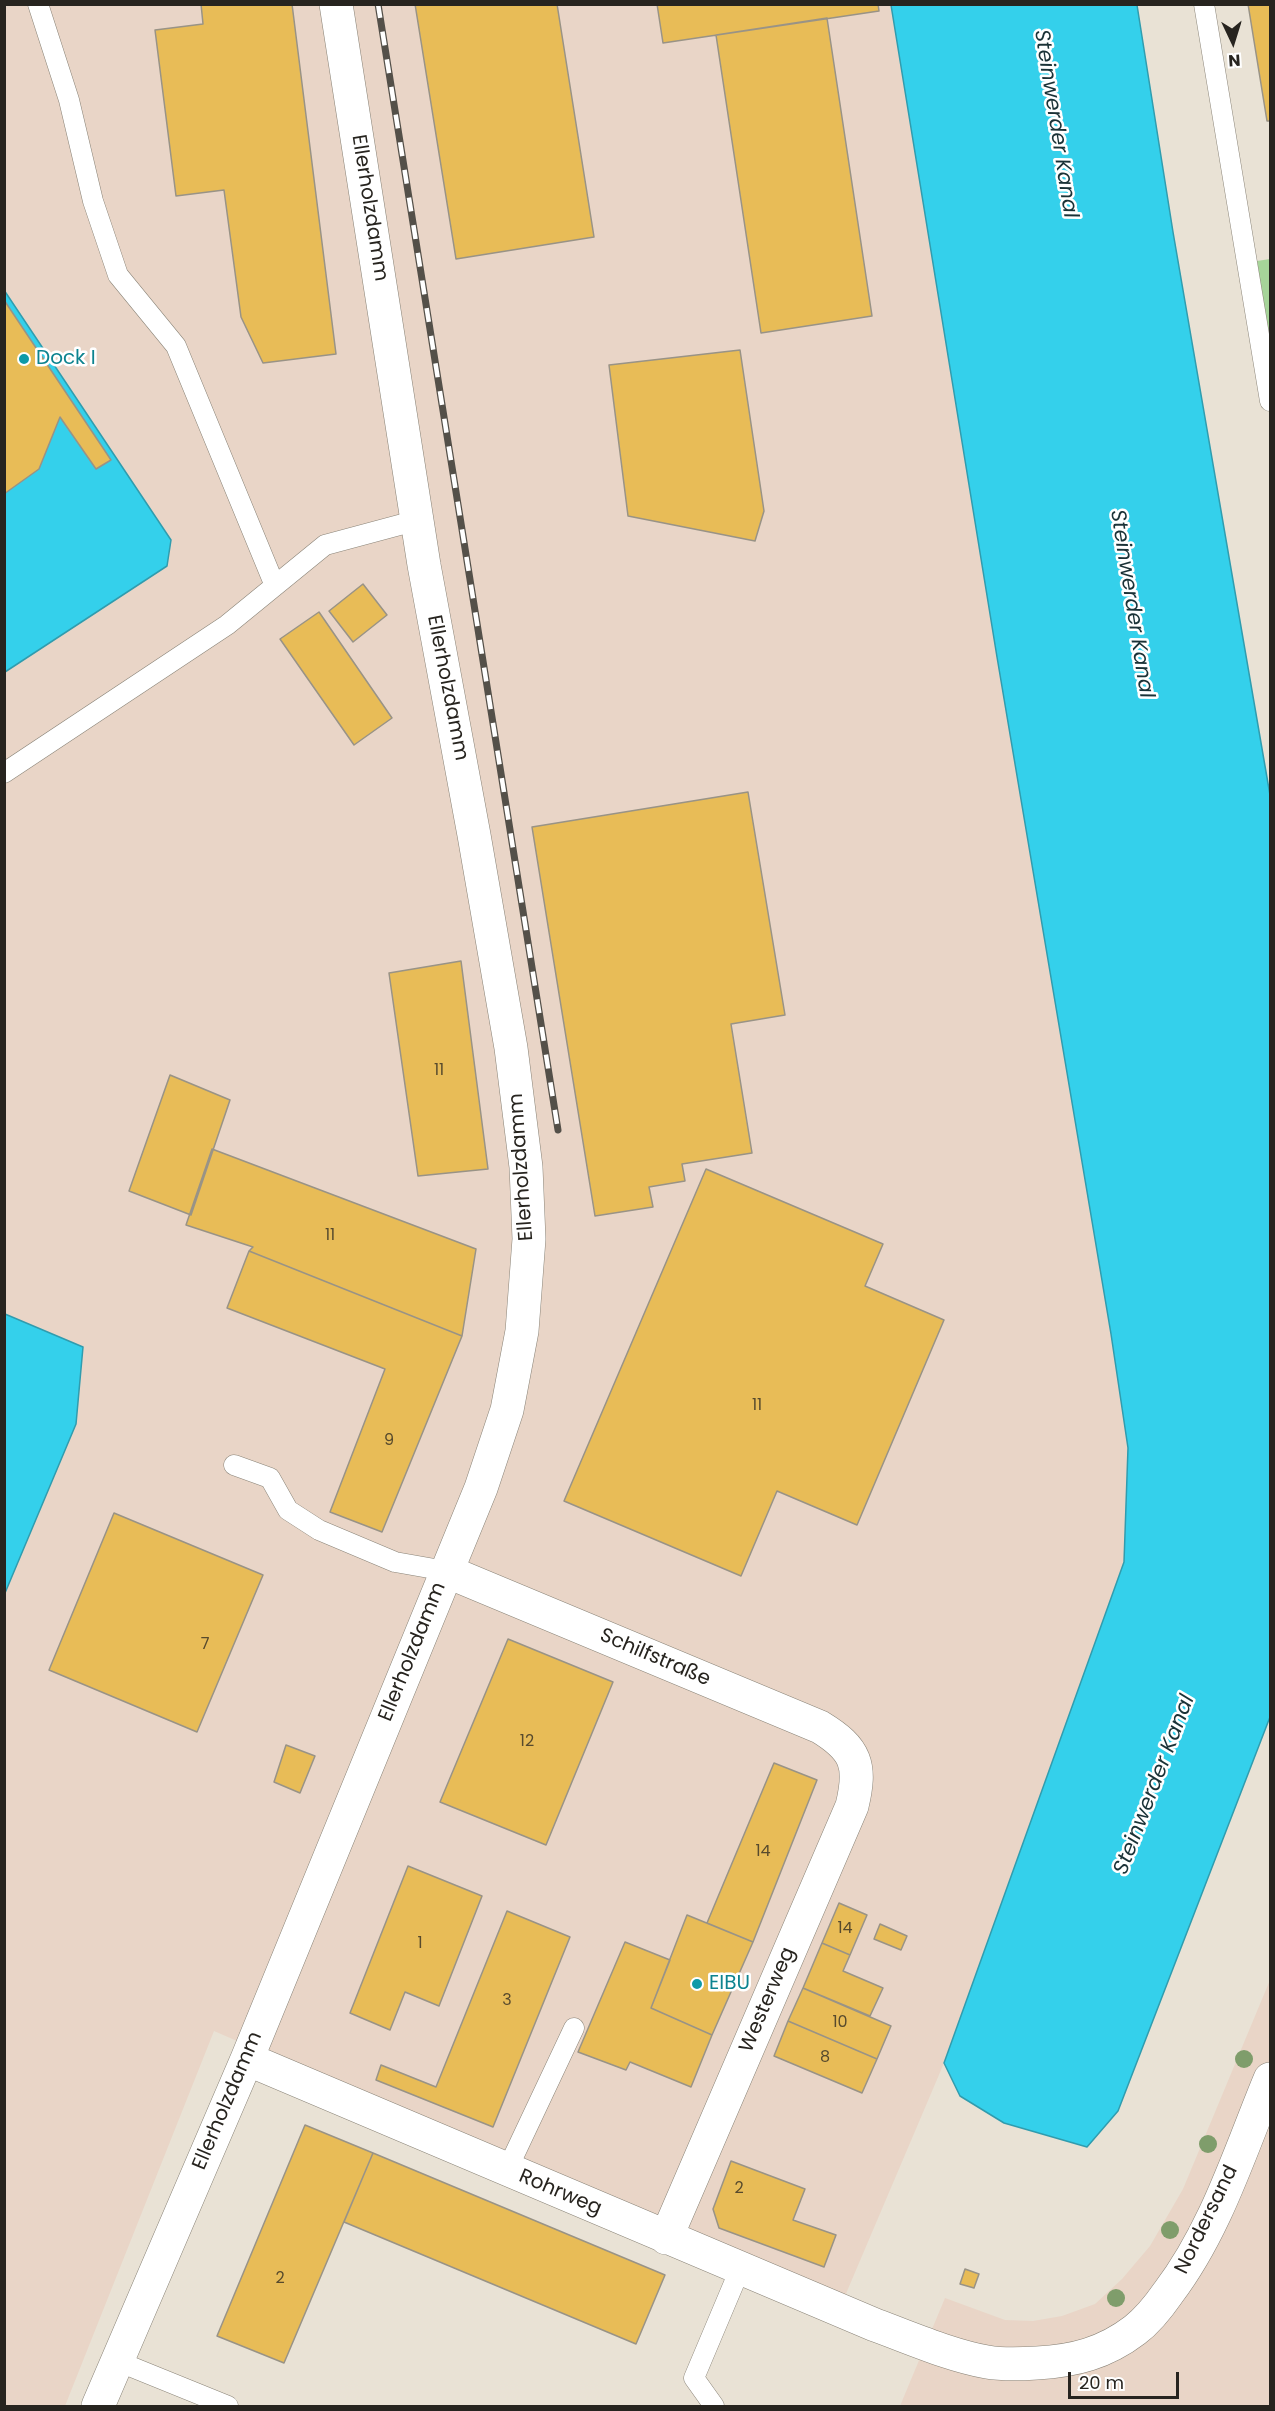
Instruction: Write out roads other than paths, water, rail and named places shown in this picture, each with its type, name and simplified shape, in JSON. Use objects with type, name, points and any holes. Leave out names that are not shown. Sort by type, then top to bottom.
[{"type":"street","name":"Ellerholzdamm","points":[[98,2406],[247,2059],[481,1488],[507,1410],[522,1331],[527,1283],[529,1204],[521,1120],[509,1037],[418,520],[336,4]]},
{"type":"street","name":"Schilfstraße","points":[[446,1571],[820,1727],[845,1744],[854,1759]]},
{"type":"street","name":"Westerweg","points":[[666,2238],[852,1806],[856,1790],[854,1759]]},
{"type":"street","name":"Rohrweg","points":[[247,2059],[874,2325]]},
{"type":"street","name":"Nordersand","points":[[874,2325],[961,2356],[989,2362],[1017,2364],[1072,2360],[1094,2354],[1113,2344],[1137,2329],[1157,2308],[1193,2257],[1213,2217],[1270,2079]]},
{"type":"lane","points":[[38,4],[69,100],[93,201],[118,275],[176,346],[274,586]]},
{"type":"lane","points":[[1204,4],[1270,401]]},
{"type":"lane","points":[[4,773],[226,625],[325,545],[418,520]]},
{"type":"lane","points":[[234,1465],[270,1478],[288,1510],[319,1530],[395,1562],[446,1571]]},
{"type":"lane","points":[[507,2170],[574,2028]]},
{"type":"lane","points":[[714,2406],[694,2378],[740,2269]]},
{"type":"lane","points":[[117,2361],[228,2406]]},
{"type":"water","name":"Steinwerder Kanal","points":[[891,5],[1137,5],[1173,232],[1270,795],[1270,1717],[1118,2111],[1087,2147],[1004,2123],[960,2096],[944,2063],[1124,1562],[1128,1448]]},
{"type":"water","points":[[4,290],[171,540],[167,566],[5,672]]},
{"type":"water","points":[[5,1314],[83,1347],[76,1424],[5,1593]]},
{"type":"railway","points":[[378,4],[558,1130]]},
{"type":"place","name":"Dock I","points":[[24,359]]},
{"type":"place","name":"EIBU","points":[[697,1984]]}]
